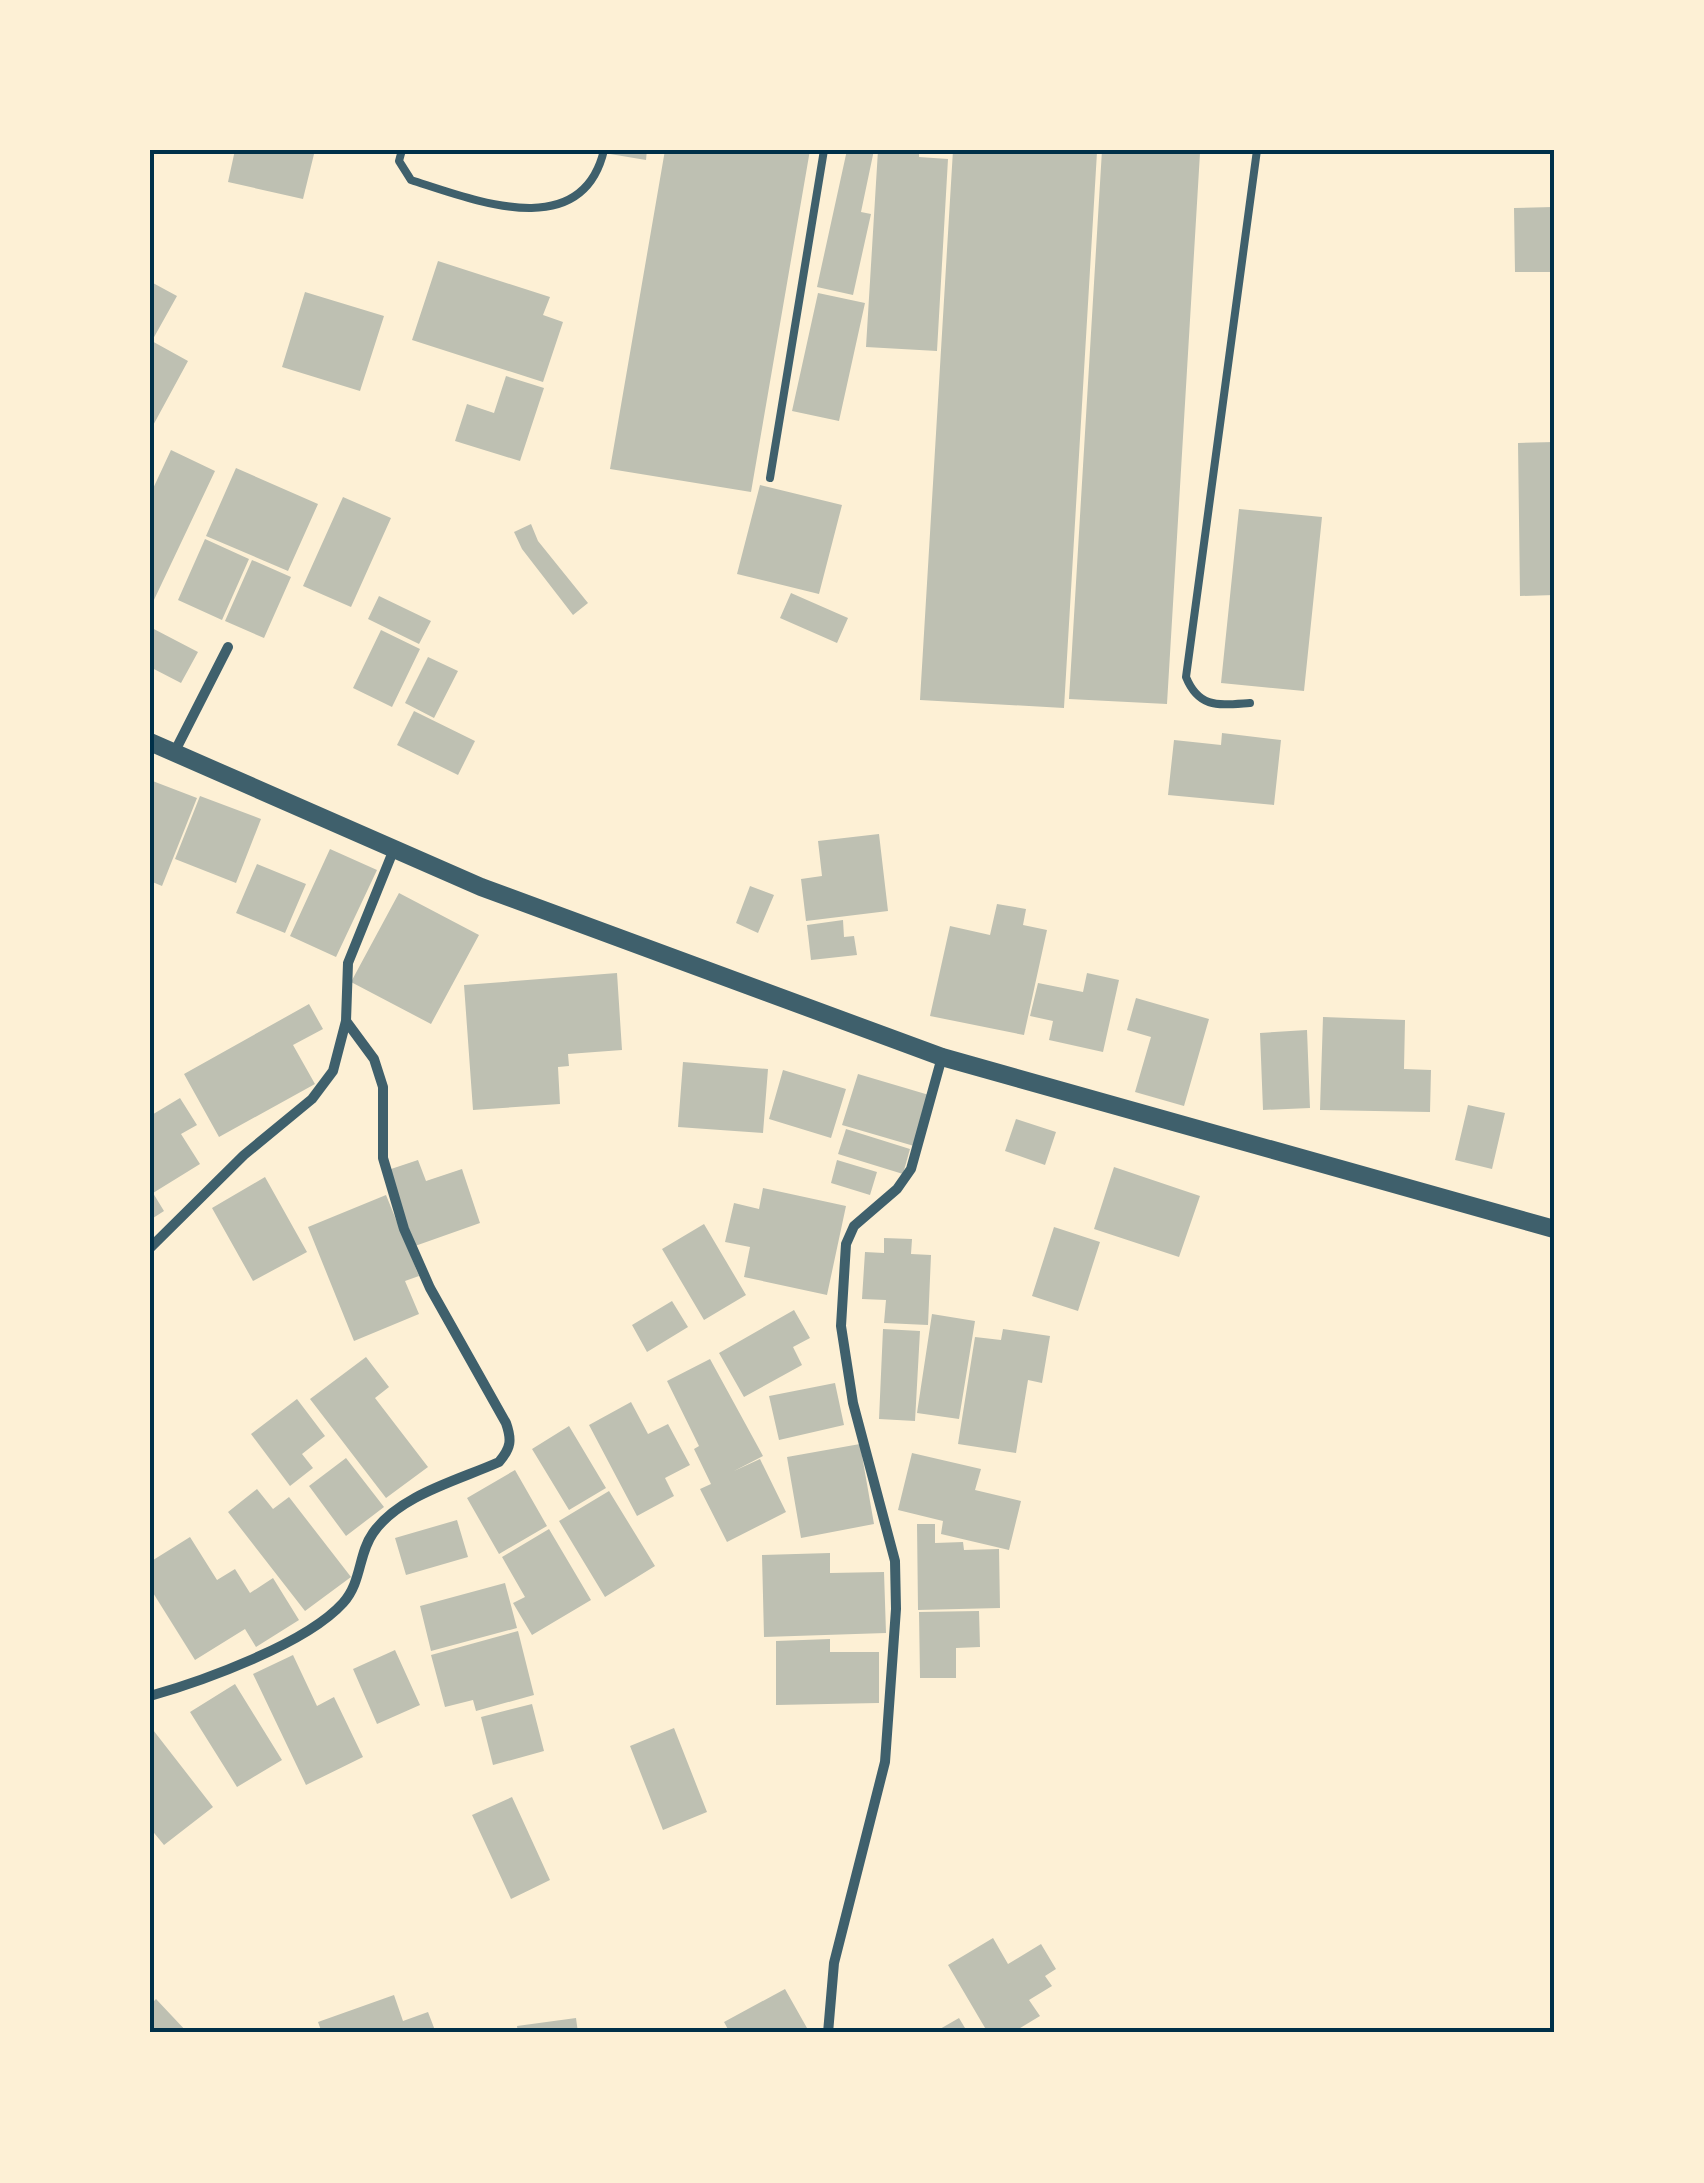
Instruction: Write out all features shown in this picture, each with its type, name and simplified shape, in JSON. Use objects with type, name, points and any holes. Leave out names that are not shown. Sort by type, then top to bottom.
[{"type":"street","points":[[174,753],[228,647]]},
{"type":"street","points":[[150,742],[481,887],[942,1057],[1554,1229]]},
{"type":"street","points":[[150,1248],[244,1155],[312,1099],[333,1071],[346,1021],[348,963],[394,848]]},
{"type":"street","points":[[150,1696],[230,1668],[341,1606],[356,1586],[370,1536],[379,1526],[410,1502],[499,1462],[512,1439],[430,1288],[404,1229],[383,1158],[383,1087],[374,1059],[346,1021]]},
{"type":"street","points":[[828,2033],[834,1963],[884,1762],[896,1609],[895,1561],[853,1403],[841,1326],[846,1244],[854,1226],[898,1188],[910,1169],[942,1057]]},
{"type":"lane","points":[[402,150],[399,161],[411,180],[488,202],[543,210],[565,203],[588,187],[604,150]]},
{"type":"lane","points":[[770,478],[824,150]]},
{"type":"lane","points":[[1250,702],[1211,706],[1196,696],[1186,676],[1257,150]]},
{"type":"building","points":[[235,150],[315,150],[303,199],[228,182]]},
{"type":"building","points":[[611,150],[647,150],[646,160],[610,154]]},
{"type":"building","points":[[665,150],[810,150],[751,492],[610,469]]},
{"type":"building","points":[[847,150],[874,150],[861,212],[871,214],[853,295],[817,287]]},
{"type":"building","points":[[878,150],[919,150],[919,157],[948,159],[937,351],[866,347]]},
{"type":"building","points":[[953,150],[1097,152],[1064,708],[920,700]]},
{"type":"building","points":[[1102,150],[1200,153],[1167,704],[1069,699]]},
{"type":"building","points":[[1553,207],[1554,272],[1515,272],[1514,208]]},
{"type":"building","points":[[438,261],[550,297],[543,315],[563,322],[543,382],[412,340]]},
{"type":"building","points":[[153,283],[177,296],[153,339],[150,338]]},
{"type":"building","points":[[305,292],[384,316],[360,391],[282,367]]},
{"type":"building","points":[[818,293],[865,303],[839,421],[792,411]]},
{"type":"building","points":[[150,340],[188,361],[150,431]]},
{"type":"building","points":[[506,376],[544,388],[520,461],[455,441],[467,404],[494,413]]},
{"type":"building","points":[[1554,442],[1554,595],[1520,596],[1518,443]]},
{"type":"building","points":[[171,450],[215,471],[153,602],[150,495]]},
{"type":"building","points":[[236,468],[318,504],[288,571],[206,536]]},
{"type":"building","points":[[760,485],[842,505],[819,594],[737,574]]},
{"type":"building","points":[[343,497],[391,518],[351,607],[303,586]]},
{"type":"building","points":[[1239,509],[1322,517],[1304,691],[1221,683]]},
{"type":"building","points":[[531,524],[538,541],[588,603],[573,615],[522,549],[514,532]]},
{"type":"building","points":[[205,539],[249,559],[222,620],[178,600]]},
{"type":"building","points":[[252,560],[291,577],[264,638],[225,621]]},
{"type":"building","points":[[791,593],[848,618],[837,643],[780,618]]},
{"type":"building","points":[[379,596],[431,621],[419,644],[368,619]]},
{"type":"building","points":[[150,627],[198,652],[181,683],[150,667]]},
{"type":"building","points":[[381,630],[420,649],[392,707],[353,688]]},
{"type":"building","points":[[428,657],[458,671],[434,718],[405,703]]},
{"type":"building","points":[[414,711],[475,741],[458,775],[397,745]]},
{"type":"building","points":[[1222,733],[1281,740],[1274,805],[1168,795],[1174,740],[1221,745]]},
{"type":"building","points":[[150,780],[197,798],[162,886],[150,881]]},
{"type":"building","points":[[200,796],[261,819],[236,883],[175,859]]},
{"type":"building","points":[[879,834],[888,911],[806,921],[801,879],[822,876],[818,841]]},
{"type":"building","points":[[330,849],[377,870],[336,957],[290,936]]},
{"type":"building","points":[[257,864],[306,884],[285,933],[236,913]]},
{"type":"building","points":[[750,886],[774,895],[758,933],[736,923]]},
{"type":"building","points":[[399,893],[479,935],[431,1024],[351,982]]},
{"type":"building","points":[[997,904],[1026,909],[1023,925],[1047,930],[1024,1035],[930,1016],[950,926],[990,935]]},
{"type":"building","points":[[843,920],[844,937],[854,936],[857,955],[811,960],[807,925]]},
{"type":"building","points":[[617,973],[622,1050],[568,1054],[569,1066],[558,1067],[560,1104],[473,1110],[464,985]]},
{"type":"building","points":[[1087,973],[1119,980],[1103,1052],[1049,1040],[1053,1021],[1030,1016],[1038,983],[1083,992]]},
{"type":"building","points":[[1136,998],[1209,1019],[1184,1106],[1135,1092],[1151,1037],[1127,1030]]},
{"type":"building","points":[[309,1004],[323,1029],[293,1045],[315,1084],[219,1137],[184,1074]]},
{"type":"building","points":[[1323,1017],[1405,1020],[1404,1069],[1431,1070],[1430,1112],[1320,1110]]},
{"type":"building","points":[[1307,1030],[1310,1108],[1263,1110],[1260,1033]]},
{"type":"building","points":[[683,1062],[768,1069],[763,1133],[678,1127]]},
{"type":"building","points":[[783,1070],[846,1089],[831,1138],[769,1119]]},
{"type":"building","points":[[858,1074],[929,1095],[914,1146],[842,1125]]},
{"type":"building","points":[[180,1098],[197,1125],[181,1134],[200,1164],[153,1193],[164,1211],[150,1220],[150,1116]]},
{"type":"building","points":[[1468,1105],[1505,1113],[1492,1169],[1455,1160]]},
{"type":"building","points":[[1016,1119],[1056,1132],[1045,1165],[1005,1151]]},
{"type":"building","points":[[846,1129],[910,1149],[903,1174],[838,1154]]},
{"type":"building","points":[[418,1160],[426,1181],[462,1169],[480,1223],[415,1246],[388,1170]]},
{"type":"building","points":[[837,1160],[877,1172],[870,1195],[831,1183]]},
{"type":"building","points":[[1114,1167],[1200,1196],[1179,1257],[1094,1229]]},
{"type":"building","points":[[265,1177],[307,1252],[253,1281],[212,1208]]},
{"type":"building","points":[[763,1188],[846,1206],[827,1295],[744,1277],[750,1247],[725,1242],[734,1203],[759,1209]]},
{"type":"building","points":[[386,1195],[419,1276],[405,1281],[419,1314],[354,1341],[308,1227]]},
{"type":"building","points":[[704,1224],[746,1295],[704,1320],[662,1249]]},
{"type":"building","points":[[1054,1227],[1100,1242],[1078,1311],[1032,1296]]},
{"type":"building","points":[[884,1238],[912,1239],[911,1254],[931,1255],[928,1325],[884,1323],[886,1300],[862,1299],[865,1252],[884,1253]]},
{"type":"building","points":[[672,1301],[688,1327],[647,1352],[632,1325]]},
{"type":"building","points":[[794,1310],[810,1338],[793,1347],[802,1365],[744,1397],[719,1353]]},
{"type":"building","points":[[932,1314],[975,1321],[959,1419],[917,1413]]},
{"type":"building","points":[[883,1329],[920,1331],[915,1421],[879,1419]]},
{"type":"building","points":[[1003,1329],[1050,1336],[1042,1383],[1028,1380],[1016,1453],[958,1444],[975,1337],[1001,1340]]},
{"type":"building","points":[[366,1357],[389,1387],[375,1398],[428,1467],[386,1498],[310,1399]]},
{"type":"building","points":[[710,1359],[763,1456],[734,1471],[760,1459],[786,1512],[727,1542],[700,1489],[711,1484],[694,1449],[699,1446],[667,1381]]},
{"type":"building","points":[[835,1383],[844,1425],[779,1440],[769,1396]]},
{"type":"building","points":[[297,1399],[325,1436],[302,1454],[313,1468],[290,1486],[251,1434]]},
{"type":"building","points":[[631,1402],[648,1434],[668,1424],[690,1465],[665,1478],[674,1496],[637,1516],[589,1425]]},
{"type":"building","points":[[569,1426],[606,1488],[569,1510],[532,1449]]},
{"type":"building","points":[[860,1444],[874,1524],[801,1538],[787,1457]]},
{"type":"building","points":[[912,1453],[981,1469],[975,1490],[1021,1501],[1009,1550],[941,1534],[943,1521],[898,1510]]},
{"type":"building","points":[[346,1458],[384,1507],[346,1536],[309,1486]]},
{"type":"building","points":[[515,1470],[547,1526],[499,1554],[467,1498]]},
{"type":"building","points":[[257,1489],[273,1509],[289,1497],[351,1577],[305,1611],[228,1512]]},
{"type":"building","points":[[609,1491],[655,1566],[605,1597],[559,1521]]},
{"type":"building","points":[[457,1520],[468,1557],[406,1575],[395,1538]]},
{"type":"building","points":[[917,1524],[935,1524],[935,1543],[963,1542],[964,1550],[999,1549],[1000,1608],[918,1610]]},
{"type":"building","points":[[549,1529],[591,1600],[532,1635],[513,1603],[525,1597],[502,1557]]},
{"type":"building","points":[[190,1537],[217,1580],[235,1569],[250,1593],[273,1578],[299,1620],[256,1647],[245,1629],[195,1660],[150,1588],[150,1562]]},
{"type":"building","points":[[830,1553],[830,1573],[884,1572],[886,1633],[764,1637],[762,1555]]},
{"type":"building","points":[[505,1583],[517,1628],[431,1651],[420,1606]]},
{"type":"building","points":[[979,1611],[980,1647],[956,1648],[956,1678],[920,1678],[919,1612]]},
{"type":"building","points":[[518,1631],[534,1695],[476,1711],[473,1700],[445,1707],[431,1655]]},
{"type":"building","points":[[830,1639],[830,1652],[879,1652],[879,1703],[776,1705],[776,1641]]},
{"type":"building","points":[[395,1650],[420,1705],[377,1724],[353,1669]]},
{"type":"building","points":[[293,1655],[317,1706],[334,1697],[363,1757],[306,1785],[253,1674]]},
{"type":"building","points":[[235,1684],[282,1760],[237,1787],[190,1712]]},
{"type":"building","points":[[532,1704],[544,1751],[493,1765],[481,1717]]},
{"type":"building","points":[[150,1726],[213,1807],[164,1845],[150,1828]]},
{"type":"building","points":[[674,1728],[707,1812],[663,1830],[630,1746]]},
{"type":"building","points":[[512,1797],[550,1880],[511,1899],[472,1815]]},
{"type":"building","points":[[993,1938],[1008,1964],[1041,1944],[1056,1969],[1045,1976],[1052,1986],[1029,2000],[1040,2016],[1012,2033],[988,2033],[948,1965]]},
{"type":"building","points":[[785,1989],[807,2028],[798,2033],[730,2033],[724,2022]]},
{"type":"building","points":[[394,1995],[403,2021],[428,2012],[436,2033],[322,2033],[318,2022]]},
{"type":"building","points":[[156,1999],[188,2033],[150,2033],[150,2005]]},
{"type":"building","points":[[576,2018],[578,2033],[518,2033],[517,2026]]},
{"type":"building","points":[[959,2018],[968,2033],[933,2033]]}]
